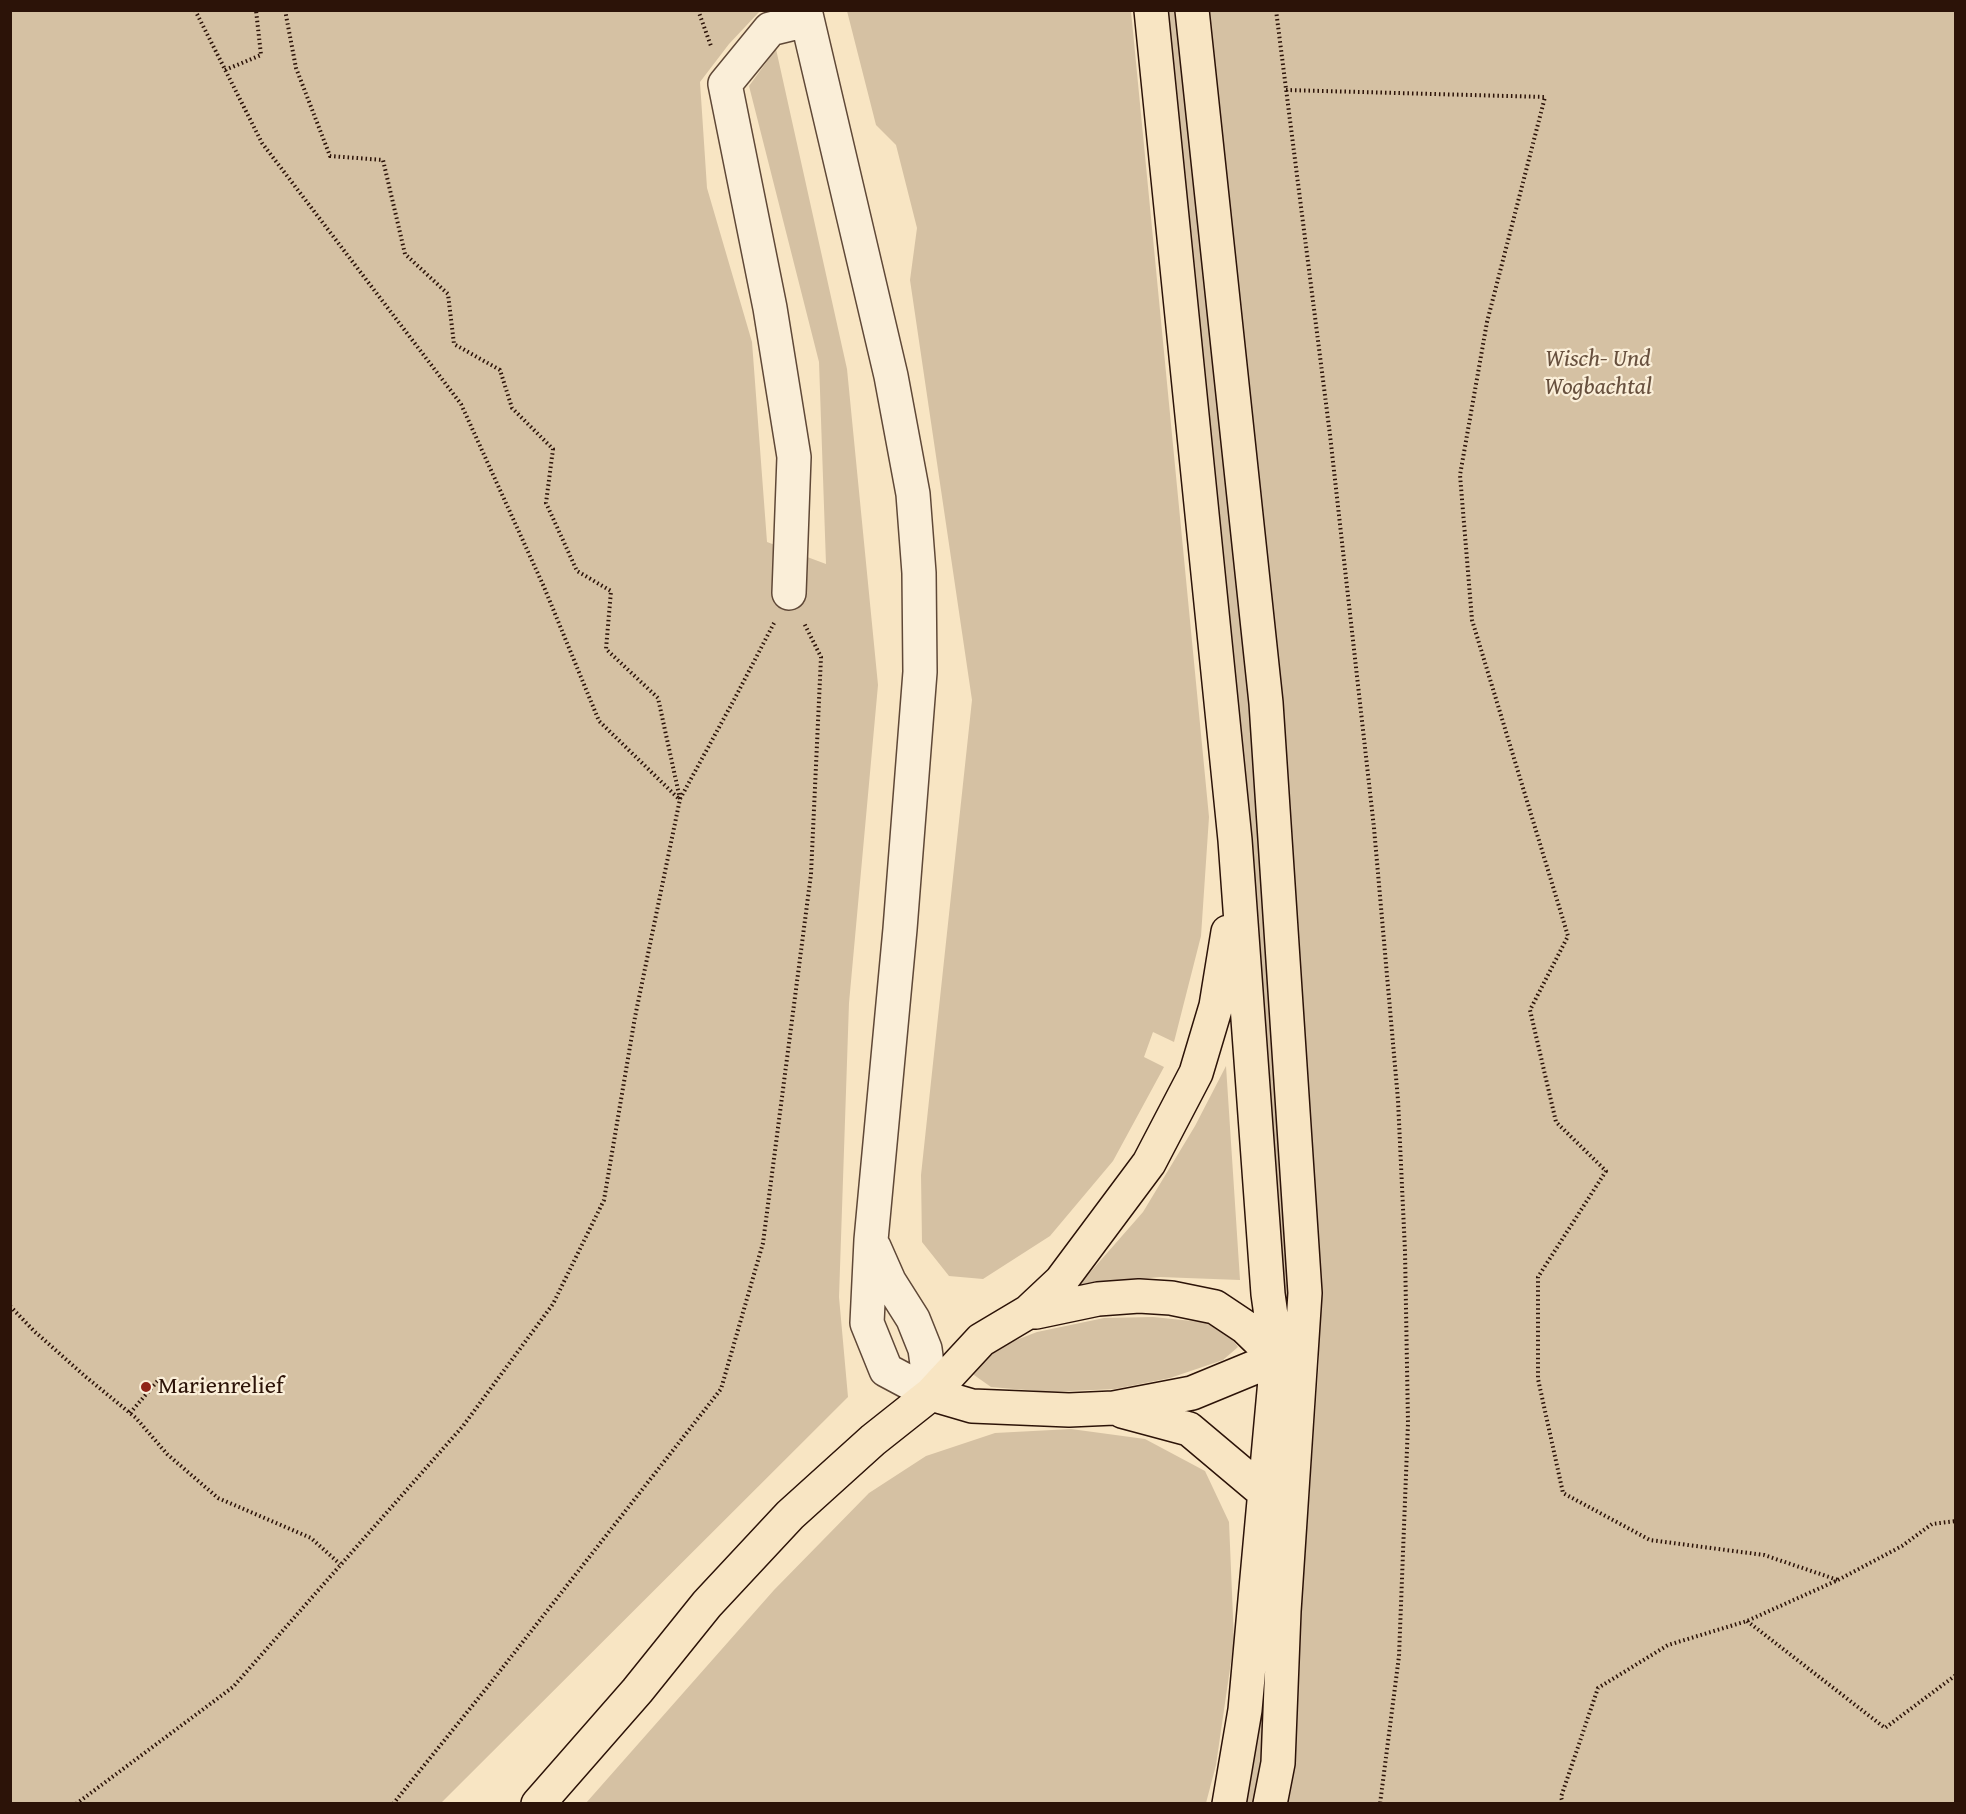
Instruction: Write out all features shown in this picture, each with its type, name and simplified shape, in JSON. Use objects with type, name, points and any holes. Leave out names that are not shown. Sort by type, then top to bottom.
[{"type":"main road","points":[[1151,10],[1234,840],[1268,1294],[1276,1358],[1266,1493],[1245,1710],[1229,1803]]},
{"type":"main road","points":[[1192,10],[1266,703],[1305,1293],[1284,1611],[1278,1763],[1270,1803]]},
{"type":"main road","points":[[538,1803],[637,1691],[707,1604],[790,1515],[873,1440],[931,1394],[981,1340],[1028,1312],[1061,1281],[1149,1163],[1196,1073],[1216,1006],[1227,946],[1234,840]]},
{"type":"main road","points":[[931,1394],[972,1406],[1069,1410],[1114,1408],[1192,1393],[1276,1358],[1292,1337],[1305,1293]]},
{"type":"main road","points":[[1028,1312],[1098,1299],[1139,1296],[1171,1298],[1215,1307],[1245,1327],[1293,1376],[1299,1400]]},
{"type":"main road","points":[[1114,1408],[1190,1429],[1266,1493]]},
{"type":"street","points":[[789,593],[794,457],[770,308],[725,84],[770,29],[806,15],[891,376],[913,494],[919,573],[920,672],[900,929],[871,1240],[867,1323],[886,1370],[931,1394]]},
{"type":"street","points":[[871,1240],[889,1281],[913,1319],[925,1349],[931,1394]]},
{"type":"path","points":[[195,10],[262,143],[461,404],[544,587],[599,721],[680,799]]},
{"type":"path","points":[[225,70],[261,55],[256,10]]},
{"type":"path","points":[[285,10],[296,68],[330,156],[383,160],[405,254],[448,294],[454,344],[500,370],[512,408],[553,449],[546,503],[577,571],[611,591],[606,649],[658,698],[680,799]]},
{"type":"path","points":[[1276,10],[1330,435],[1374,828],[1398,1100],[1405,1251],[1408,1423],[1399,1656],[1380,1803]]},
{"type":"path","points":[[1286,90],[1545,97],[1487,322],[1460,475],[1472,620],[1568,936],[1530,1010],[1556,1122],[1606,1171],[1538,1277],[1538,1379],[1563,1493],[1650,1540],[1764,1555],[1839,1580]]},
{"type":"path","points":[[76,1803],[233,1687],[463,1426],[553,1304],[604,1200],[635,1017],[680,799],[789,593]]},
{"type":"path","points":[[393,1803],[722,1389],[763,1243],[811,874],[821,657],[789,593]]},
{"type":"path","points":[[10,1306],[86,1377],[130,1413],[167,1454],[218,1498],[311,1538],[340,1564]]},
{"type":"path","points":[[130,1413],[161,1377]]},
{"type":"path","points":[[1563,1803],[1561,1797],[1598,1688],[1668,1646],[1748,1621],[1839,1580],[1902,1546],[1932,1524],[1956,1521]]},
{"type":"path","points":[[1748,1621],[1885,1728],[1956,1675]]},
{"type":"green space","points":[[11,11],[760,11],[729,44],[700,82],[707,188],[752,342],[767,542],[826,564],[819,362],[749,86],[776,49],[847,369],[878,685],[849,1003],[839,1297],[848,1397],[441,1803],[11,1804]]},
{"type":"green space","points":[[847,11],[1131,11],[1209,817],[1201,936],[1174,1042],[1153,1032],[1144,1057],[1164,1067],[1113,1161],[1050,1236],[983,1279],[949,1276],[922,1242],[921,1175],[972,700],[910,280],[917,228],[896,145],[876,125]]},
{"type":"green space","points":[[1165,11],[1180,11],[1255,705],[1292,1295],[1277,1302]]},
{"type":"green space","name":"Wisch- Und Wogbachtal","points":[[1186,11],[1955,11],[1955,1803],[1284,1803],[1290,1765],[1319,1360],[1276,666]]},
{"type":"green space","points":[[1226,1066],[1240,1280],[1160,1277],[1079,1285],[1143,1212],[1195,1126]]},
{"type":"green space","points":[[1153,1317],[1202,1322],[1225,1330],[1238,1347],[1223,1360],[1170,1378],[1115,1389],[1049,1392],[991,1387],[974,1375],[970,1369],[980,1354],[1037,1332],[1104,1318]]},
{"type":"green space","points":[[1071,1429],[1145,1439],[1205,1471],[1229,1522],[1234,1641],[1216,1765],[1206,1803],[586,1803],[774,1590],[869,1493],[926,1456],[995,1433]]},
{"type":"green space","points":[[1260,1716],[1267,1719],[1258,1803],[1242,1804]]},
{"type":"place","name":"Marienrelief","points":[[146,1387]]}]
